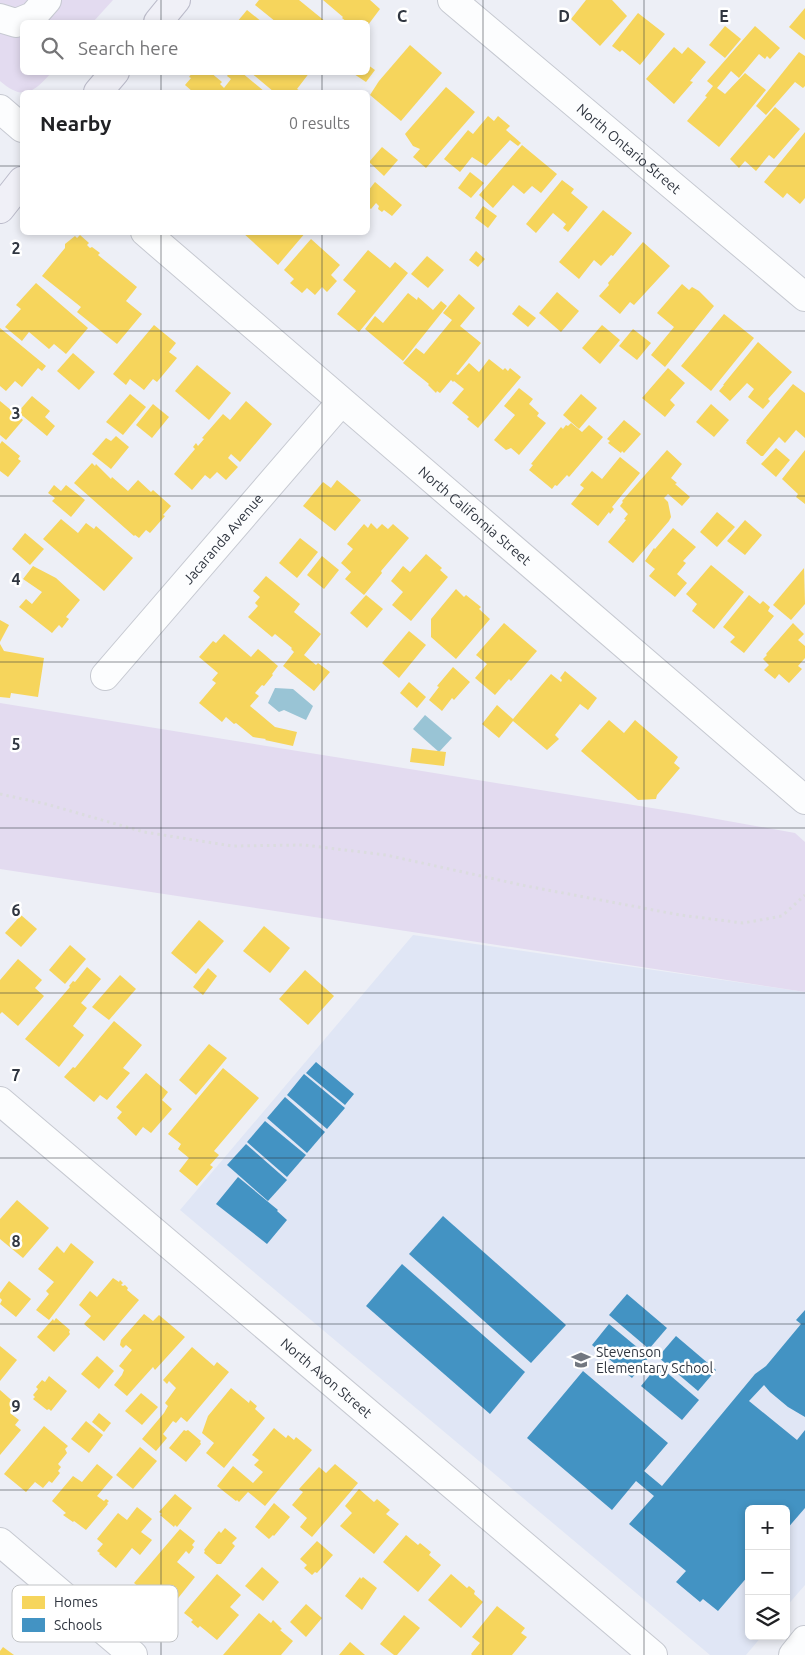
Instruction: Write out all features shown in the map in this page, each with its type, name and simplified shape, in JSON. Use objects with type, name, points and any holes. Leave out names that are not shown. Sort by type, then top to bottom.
[{"type":"main road","points":[[160,20],[176,0]]},
{"type":"main road","points":[[100,90],[112,75]]},
{"type":"main road","points":[[0,209],[20,184]]},
{"type":"street","points":[[23,20],[33,16],[47,0]]},
{"type":"street","name":"North Ontario Street","points":[[452,0],[805,297]]},
{"type":"street","points":[[0,18],[16,23],[20,21]]},
{"type":"street","points":[[0,109],[20,126]]},
{"type":"street","name":"North California Street","points":[[148,235],[805,800]]},
{"type":"street","name":"Jacaranda Avenue","points":[[105,676],[341,402]]},
{"type":"street","name":"North Avon Street","points":[[0,1101],[653,1655]]},
{"type":"street","points":[[0,1542],[51,1585]]},
{"type":"street","points":[[793,1655],[805,1640]]},
{"type":"street","points":[[118,1642],[133,1655]]},
{"type":"path","points":[[0,794],[46,804],[144,832],[232,846],[304,845],[386,855],[526,886],[680,915],[743,923],[782,916],[805,895]]},
{"type":"shaded area","points":[[0,0],[113,0],[95,20],[20,20],[20,75],[49,75],[33,90],[20,90],[20,93],[0,81]]},
{"type":"shaded area","points":[[0,703],[689,814],[795,833],[805,842],[805,992],[0,869]]},
{"type":"shaded area","name":"Stevenson Elementary School","points":[[413,935],[805,992],[805,1585],[790,1602],[790,1505],[745,1505],[745,1640],[759,1640],[746,1655],[710,1655],[180,1210]]},
{"type":"water","points":[[275,688],[293,689],[313,706],[306,720],[284,710],[279,712],[268,703]]},
{"type":"water","points":[[425,715],[452,738],[439,752],[413,729]]},
{"type":"building: Homes","points":[[259,0],[299,0],[324,20],[274,20],[255,5]]},
{"type":"building: Homes","points":[[323,0],[370,0],[380,9],[370,22],[370,20],[344,20]]},
{"type":"building: Homes","points":[[586,0],[612,0],[627,16],[600,46],[571,19]]},
{"type":"building: Homes","points":[[805,8],[805,40],[789,27]]},
{"type":"building: Homes","points":[[247,10],[260,20],[239,20]]},
{"type":"building: Homes","points":[[638,13],[665,34],[640,65],[622,50],[620,52],[612,46]]},
{"type":"building: Homes","points":[[725,26],[741,39],[725,58],[709,45]]},
{"type":"building: Homes","points":[[755,26],[780,48],[770,59],[767,56],[765,59],[759,54],[739,78],[731,71],[717,88],[725,94],[745,73],[766,90],[719,147],[687,121],[707,97],[705,96],[713,86],[707,81]]},
{"type":"building: Homes","points":[[410,45],[442,73],[401,121],[370,95],[379,81]]},
{"type":"building: Homes","points":[[674,47],[682,54],[688,47],[706,62],[690,81],[693,82],[674,104],[646,79]]},
{"type":"building: Homes","points":[[799,52],[805,56],[805,86],[803,88],[795,82],[766,115],[756,106]]},
{"type":"building: Homes","points":[[370,66],[375,70],[366,82],[356,75],[370,75]]},
{"type":"building: Homes","points":[[191,75],[214,75],[222,82],[220,84],[224,88],[231,79],[228,75],[245,75],[263,90],[191,90],[185,85],[191,78],[189,77]]},
{"type":"building: Homes","points":[[254,75],[308,75],[297,89],[299,90],[272,90]]},
{"type":"building: Homes","points":[[446,87],[475,112],[426,168],[413,157],[420,149],[413,146],[405,134]]},
{"type":"building: Homes","points":[[775,107],[800,129],[774,159],[769,155],[756,171],[745,161],[739,168],[730,159]]},
{"type":"building: Homes","points":[[488,116],[494,121],[498,116],[510,126],[506,130],[521,143],[518,146],[510,140],[486,166],[472,157],[460,172],[444,159],[468,130],[473,134]]},
{"type":"building: Homes","points":[[805,132],[805,198],[800,204],[787,193],[783,198],[764,182]]},
{"type":"building: Homes","points":[[522,145],[557,174],[541,193],[532,186],[524,194],[513,185],[493,208],[479,195]]},
{"type":"building: Homes","points":[[382,147],[398,160],[384,176],[370,161]]},
{"type":"building: Homes","points":[[470,172],[484,183],[471,198],[458,188]]},
{"type":"building: Homes","points":[[562,180],[574,189],[571,193],[588,207],[568,232],[563,228],[566,224],[553,213],[536,233],[526,224]]},
{"type":"building: Homes","points":[[375,182],[402,205],[392,216],[384,210],[382,212],[378,209],[379,206],[376,203],[371,209],[370,188]]},
{"type":"building: Homes","points":[[483,206],[497,216],[488,228],[475,218]]},
{"type":"building: Homes","points":[[603,210],[632,233],[613,256],[611,255],[601,266],[594,260],[579,279],[559,262]]},
{"type":"building: Homes","points":[[80,235],[89,243],[87,245],[90,248],[92,247],[100,253],[98,255],[137,287],[126,301],[142,314],[117,344],[77,312],[81,307],[42,276],[65,248],[65,244],[75,236],[77,238]]},
{"type":"building: Homes","points":[[245,235],[303,235],[278,265]]},
{"type":"building: Homes","points":[[311,239],[340,265],[331,275],[337,281],[327,292],[322,287],[315,295],[307,288],[302,293],[290,283],[294,279],[284,270]]},
{"type":"building: Homes","points":[[643,242],[670,266],[634,305],[630,302],[620,314],[599,296]]},
{"type":"building: Homes","points":[[368,250],[390,268],[395,262],[408,273],[359,332],[337,314],[356,291],[343,280]]},
{"type":"building: Homes","points":[[476,251],[485,259],[478,267],[469,260]]},
{"type":"building: Homes","points":[[427,256],[444,270],[428,288],[411,274]]},
{"type":"building: Homes","points":[[36,283],[88,328],[66,354],[54,344],[49,349],[29,332],[22,341],[5,327],[21,309],[16,305]]},
{"type":"building: Homes","points":[[682,284],[689,290],[692,287],[699,291],[714,306],[665,367],[651,355],[674,327],[657,313]]},
{"type":"building: Homes","points":[[557,292],[579,311],[561,332],[539,313]]},
{"type":"building: Homes","points":[[408,293],[417,300],[418,297],[433,310],[441,301],[447,306],[403,361],[365,329],[375,316],[383,323]]},
{"type":"building: Homes","points":[[459,294],[475,308],[460,326],[481,343],[456,374],[458,375],[469,363],[479,372],[489,359],[503,370],[505,368],[508,371],[510,368],[521,377],[478,428],[467,419],[469,417],[452,403],[464,389],[451,380],[440,393],[437,391],[436,393],[429,384],[403,363],[416,348],[424,354],[452,320],[443,313]]},
{"type":"building: Homes","points":[[519,305],[536,318],[528,327],[512,314]]},
{"type":"building: Homes","points":[[724,314],[754,338],[711,391],[681,366]]},
{"type":"building: Homes","points":[[154,325],[176,343],[169,352],[177,358],[157,382],[153,379],[144,390],[130,379],[126,385],[113,374]]},
{"type":"building: Homes","points":[[602,325],[620,340],[600,364],[582,348]]},
{"type":"building: Homes","points":[[0,328],[46,366],[42,371],[38,368],[22,387],[15,381],[6,391],[0,386]]},
{"type":"building: Homes","points":[[633,329],[651,343],[637,360],[619,346]]},
{"type":"building: Homes","points":[[758,342],[792,372],[768,399],[770,401],[763,409],[748,397],[754,389],[747,383],[730,401],[719,391]]},
{"type":"building: Homes","points":[[73,353],[95,372],[79,390],[57,371]]},
{"type":"building: Homes","points":[[197,365],[231,393],[209,420],[175,391]]},
{"type":"building: Homes","points":[[668,368],[685,383],[670,400],[675,405],[665,417],[642,398]]},
{"type":"building: Homes","points":[[793,384],[805,393],[805,438],[796,430],[785,443],[779,437],[761,456],[746,441]]},
{"type":"building: Homes","points":[[519,388],[533,399],[529,404],[539,413],[537,416],[546,423],[519,455],[511,448],[506,450],[494,440],[515,415],[504,406]]},
{"type":"building: Homes","points":[[130,394],[146,407],[123,435],[106,422]]},
{"type":"building: Homes","points":[[581,394],[597,408],[579,429],[563,415]]},
{"type":"building: Homes","points":[[32,396],[50,411],[45,417],[55,426],[47,436],[18,412]]},
{"type":"building: Homes","points":[[0,401],[23,420],[6,440],[0,435]]},
{"type":"building: Homes","points":[[246,401],[272,424],[240,462],[231,454],[228,458],[238,467],[226,480],[217,472],[210,479],[205,475],[192,490],[174,474],[195,449],[193,447],[196,443],[198,446],[204,439],[202,438],[223,414],[230,420]]},
{"type":"building: Homes","points":[[153,404],[169,417],[152,438],[136,425]]},
{"type":"building: Homes","points":[[711,404],[729,420],[714,437],[696,422]]},
{"type":"building: Homes","points":[[624,420],[641,434],[624,453],[622,451],[621,453],[608,443],[610,441],[607,439]]},
{"type":"building: Homes","points":[[571,423],[582,432],[589,425],[603,437],[569,477],[567,475],[552,489],[529,470],[533,465],[531,464],[561,427],[563,429]]},
{"type":"building: Homes","points":[[116,436],[129,447],[111,469],[92,454],[106,438],[111,441]]},
{"type":"building: Homes","points":[[2,441],[20,456],[18,459],[21,461],[8,477],[0,471],[0,444]]},
{"type":"building: Homes","points":[[776,448],[790,460],[776,477],[761,464]]},
{"type":"building: Homes","points":[[667,450],[682,464],[671,478],[690,497],[682,506],[668,494],[664,498],[668,502],[671,517],[633,563],[608,542],[626,520],[624,519],[628,514],[620,506],[622,501]]},
{"type":"building: Homes","points":[[805,450],[805,504],[796,497],[798,494],[782,479]]},
{"type":"building: Homes","points":[[620,457],[640,473],[612,507],[614,509],[610,514],[609,512],[598,526],[571,504],[584,488],[580,485],[592,471],[602,479]]},
{"type":"building: Homes","points":[[92,463],[95,466],[96,464],[111,479],[112,477],[128,491],[138,480],[171,506],[150,533],[146,530],[139,538],[134,536],[74,483]]},
{"type":"building: Homes","points":[[337,480],[361,500],[335,531],[303,506],[323,482],[331,488]]},
{"type":"building: Homes","points":[[54,485],[61,491],[66,485],[85,500],[71,517],[52,501],[55,498],[48,493]]},
{"type":"building: Homes","points":[[717,512],[735,527],[717,547],[700,532]]},
{"type":"building: Homes","points":[[61,519],[78,533],[86,523],[94,529],[96,526],[133,558],[104,591],[43,539]]},
{"type":"building: Homes","points":[[745,520],[762,535],[745,555],[727,541]]},
{"type":"building: Homes","points":[[371,523],[377,529],[382,524],[388,529],[393,524],[409,538],[381,571],[382,573],[364,595],[345,579],[351,572],[341,563],[353,549],[347,544],[364,524],[368,528]]},
{"type":"building: Homes","points":[[673,528],[696,547],[683,561],[686,563],[677,574],[687,583],[675,597],[649,576],[655,569],[645,561],[654,548]]},
{"type":"building: Homes","points":[[25,533],[44,549],[30,565],[12,549]]},
{"type":"building: Homes","points":[[300,538],[318,552],[297,578],[279,563]]},
{"type":"building: Homes","points":[[426,554],[442,568],[440,570],[448,577],[411,621],[392,605],[403,592],[391,581],[403,566],[410,572]]},
{"type":"building: Homes","points":[[322,556],[339,570],[324,589],[307,575]]},
{"type":"building: Homes","points":[[711,565],[744,592],[714,629],[692,611],[697,604],[686,594]]},
{"type":"building: Homes","points":[[33,566],[56,578],[80,600],[66,617],[69,619],[62,628],[59,625],[52,633],[19,607],[26,599],[32,604],[42,592],[23,579]]},
{"type":"building: Homes","points":[[804,568],[805,604],[791,620],[773,605]]},
{"type":"building: Homes","points":[[266,576],[300,604],[294,612],[321,634],[304,655],[316,665],[318,663],[330,672],[314,691],[283,666],[294,652],[292,648],[275,634],[272,637],[248,617],[258,606],[255,603],[260,597],[253,591]]},
{"type":"building: Homes","points":[[456,589],[464,597],[466,595],[481,607],[479,609],[490,619],[456,659],[431,637],[431,619]]},
{"type":"building: Homes","points":[[366,595],[383,609],[367,628],[350,613]]},
{"type":"building: Homes","points":[[749,595],[760,604],[763,601],[770,607],[768,611],[774,616],[744,653],[730,642],[735,637],[723,627]]},
{"type":"building: Homes","points":[[0,620],[9,625],[0,642]]},
{"type":"building: Homes","points":[[504,623],[537,651],[511,681],[509,679],[495,695],[475,678],[487,664],[476,655]]},
{"type":"building: Homes","points":[[793,623],[804,634],[798,640],[805,646],[805,658],[798,666],[802,669],[789,683],[779,674],[775,679],[764,670],[769,665],[763,659]]},
{"type":"building: Homes","points":[[409,631],[426,645],[399,678],[382,663]]},
{"type":"building: Homes","points":[[224,634],[251,657],[258,649],[278,666],[264,686],[262,685],[255,693],[259,696],[250,706],[275,727],[297,732],[293,746],[253,737],[226,717],[222,722],[199,703],[216,683],[212,680],[218,673],[199,657],[213,641],[216,643]]},
{"type":"building: Homes","points":[[0,644],[4,651],[44,658],[38,697],[11,693],[10,698],[0,697]]},
{"type":"building: Homes","points":[[453,667],[470,682],[454,700],[452,698],[442,711],[429,700],[439,687],[437,686]]},
{"type":"building: Homes","points":[[565,671],[597,698],[588,710],[580,704],[555,735],[559,739],[547,750],[513,721],[499,738],[482,724],[497,705],[513,719],[551,674],[561,682],[560,678]]},
{"type":"building: Homes","points":[[409,682],[426,697],[417,708],[400,693]]},
{"type":"building: Homes","points":[[609,720],[624,733],[635,720],[678,757],[674,763],[680,768],[657,795],[656,799],[638,800],[581,751]]},
{"type":"building: Homes","points":[[412,748],[446,752],[444,766],[410,762]]},
{"type":"building: Homes","points":[[21,915],[37,929],[21,947],[5,933]]},
{"type":"building: Homes","points":[[199,920],[224,941],[196,974],[171,953]]},
{"type":"building: Homes","points":[[264,926],[290,948],[270,973],[243,951]]},
{"type":"building: Homes","points":[[70,945],[86,959],[65,984],[49,970]]},
{"type":"building: Homes","points":[[18,959],[42,980],[35,988],[44,996],[18,1026],[2,1012],[0,1014],[0,980]]},
{"type":"building: Homes","points":[[87,967],[101,979],[81,1003],[87,1008],[73,1026],[84,1035],[59,1067],[25,1039]]},
{"type":"building: Homes","points":[[208,968],[217,976],[203,995],[193,987]]},
{"type":"building: Homes","points":[[305,970],[334,996],[308,1025],[279,999]]},
{"type":"building: Homes","points":[[120,975],[136,989],[109,1020],[92,1007]]},
{"type":"building: Homes","points":[[114,1021],[142,1045],[123,1068],[130,1073],[107,1100],[100,1095],[94,1102],[64,1077],[73,1067],[75,1068]]},
{"type":"building: Homes","points":[[209,1044],[227,1058],[196,1095],[179,1080]]},
{"type":"building: Homes","points":[[223,1068],[259,1098],[214,1151],[219,1155],[210,1165],[213,1167],[197,1186],[179,1171],[189,1158],[178,1149],[181,1144],[168,1134]]},
{"type":"building: Homes","points":[[146,1073],[168,1092],[162,1100],[172,1109],[151,1133],[143,1127],[136,1136],[117,1118],[122,1112],[116,1107]]},
{"type":"building: Homes","points":[[17,1200],[49,1228],[23,1258],[0,1239],[0,1219]]},
{"type":"building: Homes","points":[[71,1243],[94,1262],[49,1320],[36,1310],[49,1294],[46,1291],[54,1282],[38,1269],[57,1246],[64,1253]]},
{"type":"building: Homes","points":[[113,1278],[119,1282],[120,1280],[123,1283],[121,1285],[125,1285],[128,1288],[127,1290],[139,1300],[104,1341],[84,1324],[91,1316],[79,1305],[90,1291],[97,1297]]},
{"type":"building: Homes","points":[[9,1281],[31,1299],[16,1317],[0,1304],[2,1300],[0,1293]]},
{"type":"building: Homes","points":[[144,1314],[153,1321],[159,1315],[185,1337],[155,1370],[153,1367],[127,1396],[114,1385],[124,1370],[119,1366],[132,1350],[126,1345],[123,1348],[120,1345],[121,1340]]},
{"type":"building: Homes","points":[[56,1318],[70,1330],[70,1334],[54,1352],[37,1337]]},
{"type":"building: Homes","points":[[0,1346],[17,1360],[0,1381]]},
{"type":"building: Homes","points":[[192,1347],[214,1366],[217,1362],[229,1372],[187,1422],[181,1417],[176,1423],[173,1421],[163,1434],[167,1438],[156,1451],[142,1439],[164,1413],[168,1406],[165,1403],[176,1388],[169,1381],[167,1384],[163,1380]]},
{"type":"building: Homes","points":[[97,1356],[114,1371],[99,1389],[81,1374]]},
{"type":"building: Homes","points":[[49,1376],[67,1391],[51,1411],[33,1399],[35,1397],[33,1395],[38,1389],[36,1387],[42,1380],[45,1382]]},
{"type":"building: Homes","points":[[231,1388],[249,1403],[250,1400],[257,1406],[255,1409],[265,1418],[224,1468],[206,1453],[214,1443],[202,1433],[208,1416]]},
{"type":"building: Homes","points":[[0,1390],[17,1405],[10,1413],[19,1420],[15,1425],[21,1430],[0,1455]]},
{"type":"building: Homes","points":[[141,1393],[158,1407],[142,1425],[125,1411]]},
{"type":"building: Homes","points":[[99,1413],[111,1423],[104,1432],[92,1422]]},
{"type":"building: Homes","points":[[86,1421],[103,1435],[89,1453],[71,1439]]},
{"type":"building: Homes","points":[[44,1426],[68,1446],[65,1449],[67,1453],[58,1464],[61,1467],[58,1471],[60,1473],[52,1483],[49,1481],[43,1488],[35,1482],[26,1492],[4,1474]]},
{"type":"building: Homes","points":[[274,1428],[286,1438],[288,1435],[294,1440],[296,1437],[312,1450],[265,1506],[248,1492],[239,1502],[236,1501],[217,1486],[233,1466],[253,1483],[263,1472],[254,1465],[259,1460],[252,1455]]},
{"type":"building: Homes","points":[[184,1430],[188,1430],[201,1441],[201,1444],[186,1462],[169,1448]]},
{"type":"building: Homes","points":[[140,1447],[157,1461],[133,1489],[116,1475]]},
{"type":"building: Homes","points":[[97,1464],[113,1477],[97,1496],[104,1501],[106,1499],[109,1501],[86,1530],[63,1515],[66,1513],[52,1501],[73,1476],[82,1482]]},
{"type":"building: Homes","points":[[335,1464],[358,1483],[312,1537],[300,1527],[307,1518],[292,1505],[303,1492],[299,1489],[319,1467],[326,1473]]},
{"type":"building: Homes","points":[[359,1489],[374,1502],[377,1499],[390,1510],[386,1514],[399,1524],[374,1554],[340,1526],[352,1513],[345,1506]]},
{"type":"building: Homes","points":[[175,1494],[192,1508],[177,1527],[175,1525],[174,1527],[159,1512]]},
{"type":"building: Homes","points":[[274,1503],[290,1517],[274,1536],[269,1539],[255,1527]]},
{"type":"building: Homes","points":[[137,1507],[152,1519],[141,1532],[152,1540],[140,1555],[132,1548],[116,1568],[97,1551],[103,1544],[97,1539],[118,1513],[127,1520]]},
{"type":"building: Homes","points":[[225,1528],[237,1538],[232,1543],[235,1546],[221,1564],[217,1564],[204,1553],[204,1550],[219,1531],[221,1533]]},
{"type":"building: Homes","points":[[180,1529],[195,1541],[192,1545],[194,1547],[189,1554],[186,1551],[177,1562],[195,1577],[178,1598],[178,1585],[136,1585],[134,1583]]},
{"type":"building: Homes","points":[[406,1535],[418,1545],[420,1543],[431,1552],[429,1555],[441,1565],[418,1592],[383,1562]]},
{"type":"building: Homes","points":[[317,1541],[333,1555],[317,1573],[315,1572],[312,1575],[304,1568],[307,1565],[300,1559]]},
{"type":"building: Homes","points":[[262,1567],[279,1582],[263,1601],[245,1586]]},
{"type":"building: Homes","points":[[217,1574],[241,1595],[230,1607],[239,1615],[217,1640],[200,1626],[198,1628],[191,1622],[193,1620],[184,1613]]},
{"type":"building: Homes","points":[[451,1574],[467,1588],[469,1586],[475,1591],[474,1594],[483,1602],[461,1628],[428,1600]]},
{"type":"building: Homes","points":[[360,1577],[361,1579],[363,1577],[377,1588],[362,1610],[345,1596]]},
{"type":"building: Homes","points":[[306,1604],[322,1618],[306,1637],[290,1622]]},
{"type":"building: Homes","points":[[497,1606],[525,1628],[521,1633],[527,1637],[512,1655],[472,1655],[480,1643],[472,1637]]},
{"type":"building: Homes","points":[[259,1613],[271,1623],[273,1620],[282,1629],[280,1630],[293,1641],[281,1655],[223,1655]]},
{"type":"building: Homes","points":[[404,1615],[420,1628],[397,1655],[394,1655],[380,1644]]},
{"type":"building: Homes","points":[[350,1642],[365,1655],[339,1655]]},
{"type":"building: Homes","points":[[3,1647],[14,1655],[0,1655]]},
{"type":"building: Schools","points":[[316,1062],[354,1094],[345,1105],[306,1073]]},
{"type":"building: Schools","points":[[304,1074],[345,1108],[327,1129],[287,1095]]},
{"type":"building: Schools","points":[[285,1097],[325,1132],[307,1153],[267,1118]]},
{"type":"building: Schools","points":[[265,1121],[306,1155],[287,1177],[247,1142]]},
{"type":"building: Schools","points":[[246,1144],[287,1180],[268,1201],[227,1165]]},
{"type":"building: Schools","points":[[238,1177],[278,1210],[287,1220],[267,1244],[216,1204]]},
{"type":"building: Schools","points":[[443,1216],[566,1325],[531,1363],[409,1254]]},
{"type":"building: Schools","points":[[402,1264],[525,1372],[490,1414],[366,1306]]},
{"type":"building: Schools","points":[[627,1294],[667,1328],[649,1349],[609,1315]]},
{"type":"building: Schools","points":[[805,1310],[805,1417],[788,1407],[764,1385],[749,1401],[797,1440],[805,1430],[805,1508],[790,1525],[790,1505],[745,1505],[745,1580],[718,1611],[703,1599],[700,1602],[676,1582],[686,1571],[629,1524],[654,1496],[636,1481],[612,1510],[527,1438],[583,1371],[668,1443],[644,1471],[662,1486],[755,1374],[766,1366],[801,1324],[796,1320]]},
{"type":"building: Schools","points":[[609,1324],[649,1357],[632,1378],[592,1345]]},
{"type":"building: Schools","points":[[676,1336],[716,1370],[698,1391],[658,1357]]},
{"type":"building: Schools","points":[[658,1365],[699,1400],[682,1420],[641,1386]]},
{"type":"place","name":"Stevenson Elementary School","points":[[581,1360]]}]
